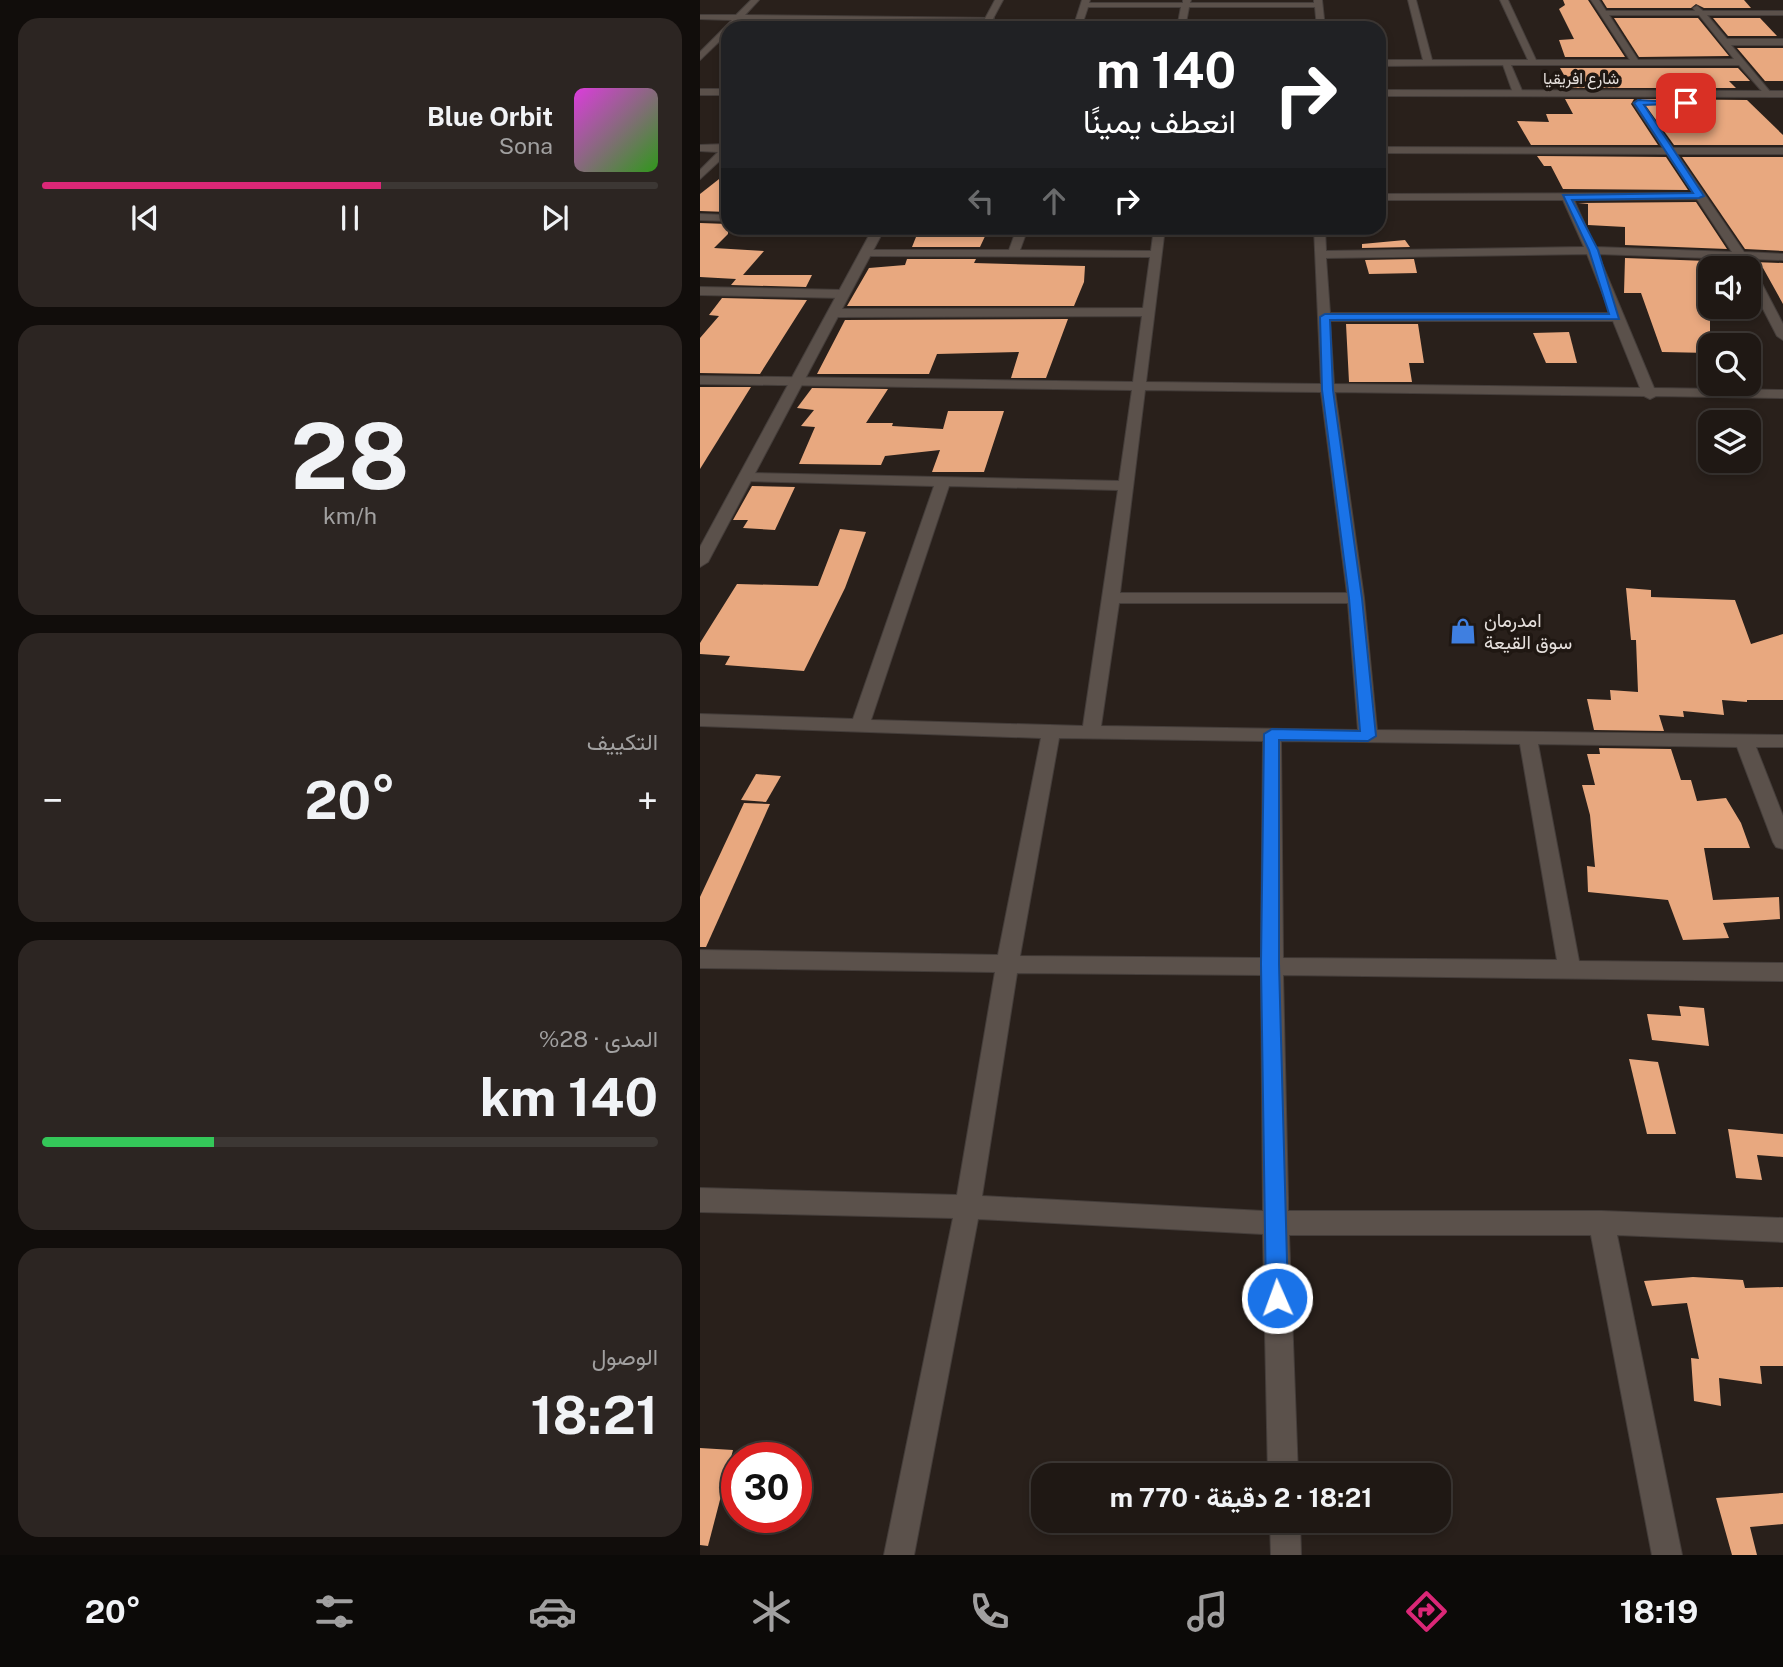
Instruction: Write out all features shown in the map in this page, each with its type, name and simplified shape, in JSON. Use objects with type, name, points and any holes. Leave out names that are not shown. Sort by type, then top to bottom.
[{"type":"street","points":[[735,21],[755,0]]},
{"type":"street","points":[[988,21],[999,0]]},
{"type":"street","points":[[1412,0],[1428,63]]},
{"type":"street","points":[[1504,0],[1533,62]]},
{"type":"street","points":[[1595,0],[1601,13],[1636,62]]},
{"type":"street","points":[[1690,0],[1767,94]]},
{"type":"street","points":[[1777,0],[1783,7]]},
{"type":"street","points":[[1079,21],[1086,2],[1318,3],[1320,21]]},
{"type":"street","points":[[1182,21],[1186,3]]},
{"type":"street","points":[[827,21],[838,8]]},
{"type":"street","points":[[1601,13],[1783,13]]},
{"type":"street","points":[[700,16],[990,18]]},
{"type":"street","points":[[700,57],[721,35]]},
{"type":"street","points":[[1726,42],[1783,42]]},
{"type":"street","points":[[1386,63],[1742,62]]},
{"type":"street","points":[[1506,63],[1518,93]]},
{"type":"street","points":[[700,92],[721,92]]},
{"type":"street","name":"شارع افريقيا","points":[[1386,93],[1783,94]]},
{"type":"street","points":[[700,101],[721,101]]},
{"type":"street","name":"شارع افريقيا","points":[[1386,102],[1783,103]]},
{"type":"street","points":[[1638,103],[1740,256]]},
{"type":"street","points":[[700,148],[721,148]]},
{"type":"street","points":[[1386,150],[1783,151]]},
{"type":"street","points":[[700,176],[721,154]]},
{"type":"street","points":[[1386,197],[1699,196]]},
{"type":"street","points":[[1567,197],[1594,250],[1616,317],[1650,395]]},
{"type":"street","points":[[700,217],[721,218]]},
{"type":"street","points":[[700,562],[875,235]]},
{"type":"street","points":[[1014,252],[1020,235]]},
{"type":"street","points":[[1091,732],[1113,598],[1137,387],[1159,235]]},
{"type":"street","points":[[1320,235],[1328,390],[1356,598],[1368,736]]},
{"type":"street","points":[[1322,255],[1594,250],[1698,260]]},
{"type":"street","points":[[866,253],[1157,254]]},
{"type":"street","points":[[1761,261],[1783,257]]},
{"type":"street","points":[[1761,288],[1778,316],[1783,336]]},
{"type":"street","points":[[700,291],[844,294]]},
{"type":"street","points":[[834,313],[1149,312]]},
{"type":"street","points":[[1325,317],[1616,317]]},
{"type":"street","points":[[700,380],[1650,395],[1783,394]]},
{"type":"street","points":[[747,477],[1127,486]]},
{"type":"street","points":[[860,725],[943,482]]},
{"type":"street","points":[[1113,598],[1356,598]]},
{"type":"street","points":[[700,720],[1051,732],[1783,741]]},
{"type":"street","points":[[899,1555],[968,1207],[1007,965],[1051,732]]},
{"type":"street","points":[[1272,734],[1270,964],[1274,1223],[1283,1463]]},
{"type":"street","points":[[1528,738],[1569,968]]},
{"type":"street","points":[[1744,741],[1783,842]]},
{"type":"street","points":[[700,959],[1007,965],[1270,964],[1783,972]]},
{"type":"street","points":[[700,1200],[968,1207],[1274,1223],[1602,1223],[1783,1230]]},
{"type":"street","points":[[1602,1223],[1667,1555]]},
{"type":"street","points":[[1285,1533],[1286,1555]]},
{"type":"building","points":[[1563,0],[1588,0],[1625,57],[1565,57],[1559,40],[1574,39],[1559,9],[1565,5]]},
{"type":"building","points":[[1602,0],[1744,0],[1751,8],[1704,8],[1696,4],[1691,8],[1607,8]]},
{"type":"building","points":[[1614,18],[1698,18],[1729,56],[1639,57]]},
{"type":"building","points":[[1713,18],[1760,18],[1777,36],[1728,36]]},
{"type":"building","points":[[1737,48],[1783,48],[1783,81],[1765,81]]},
{"type":"building","points":[[1560,68],[1738,68],[1750,81],[1729,81],[1736,88],[1559,88],[1552,75],[1564,75]]},
{"type":"building","points":[[1565,99],[1634,99],[1631,104],[1658,145],[1531,145],[1517,121],[1549,122],[1546,114],[1573,114]]},
{"type":"building","points":[[1641,99],[1747,100],[1783,135],[1783,145],[1674,145]]},
{"type":"building","points":[[1537,156],[1666,157],[1688,190],[1563,189],[1551,166],[1544,166]]},
{"type":"building","points":[[1682,157],[1783,157],[1783,251],[1745,249]]},
{"type":"building","points":[[721,178],[721,212],[700,211],[700,194]]},
{"type":"building","points":[[1696,202],[1727,249],[1625,245],[1625,227],[1588,225],[1588,204],[1578,203]]},
{"type":"building","points":[[700,223],[721,224],[721,235],[727,235],[714,248],[764,251],[743,275],[812,275],[806,287],[731,285],[736,279],[700,277]]},
{"type":"building","points":[[917,235],[986,235],[980,247],[912,247]]},
{"type":"building","points":[[1405,240],[1410,247],[1362,248],[1362,244]]},
{"type":"building","points":[[1625,258],[1698,261],[1698,319],[1710,319],[1710,333],[1698,333],[1698,353],[1662,352],[1641,293],[1624,293]]},
{"type":"building","points":[[907,259],[976,259],[974,263],[1085,266],[1084,282],[1074,306],[847,306],[869,268],[905,265]]},
{"type":"building","points":[[1414,259],[1417,273],[1369,274],[1365,260]]},
{"type":"building","points":[[1761,262],[1783,263],[1783,304]]},
{"type":"building","points":[[722,298],[807,300],[760,374],[700,373],[700,338],[719,316],[709,315]]},
{"type":"building","points":[[1068,319],[1046,378],[1011,378],[1019,352],[937,354],[929,374],[817,374],[845,320]]},
{"type":"building","points":[[1346,324],[1418,324],[1424,363],[1409,363],[1412,382],[1349,382]]},
{"type":"building","points":[[1569,332],[1577,363],[1546,363],[1533,333]]},
{"type":"building","points":[[700,387],[751,387],[700,469]]},
{"type":"building","points":[[812,388],[888,389],[866,423],[943,429],[948,411],[1004,411],[984,472],[932,472],[940,450],[885,456],[881,465],[799,464],[815,427],[801,426],[814,410],[797,408]]},
{"type":"building","points":[[752,486],[795,487],[775,530],[743,528],[748,520],[733,520]]},
{"type":"building","points":[[840,529],[866,532],[845,588],[804,671],[725,665],[730,656],[700,654],[700,643],[737,584],[818,586]]},
{"type":"building","points":[[1626,588],[1651,590],[1651,597],[1735,600],[1751,644],[1783,634],[1783,700],[1722,700],[1724,715],[1683,711],[1684,717],[1659,715],[1664,731],[1594,730],[1587,699],[1611,700],[1610,690],[1638,692],[1636,640],[1631,640]]},
{"type":"building","points":[[1599,748],[1671,749],[1681,780],[1691,780],[1697,801],[1726,798],[1741,823],[1750,848],[1704,848],[1713,900],[1779,897],[1780,919],[1723,923],[1729,938],[1683,940],[1668,900],[1588,892],[1587,866],[1595,867],[1590,815],[1582,785],[1595,785],[1587,754],[1600,754]]},
{"type":"building","points":[[756,774],[781,776],[766,802],[741,800]]},
{"type":"building","points":[[744,803],[770,804],[706,947],[700,947],[700,897]]},
{"type":"building","points":[[1679,1006],[1704,1008],[1709,1046],[1652,1040],[1647,1014],[1681,1016]]},
{"type":"building","points":[[1629,1059],[1658,1062],[1676,1134],[1647,1134]]},
{"type":"building","points":[[1728,1129],[1783,1134],[1783,1157],[1757,1155],[1762,1180],[1736,1178]]},
{"type":"building","points":[[1693,1277],[1743,1280],[1745,1288],[1783,1287],[1783,1366],[1760,1366],[1762,1384],[1719,1378],[1721,1406],[1694,1401],[1691,1358],[1699,1359],[1687,1303],[1652,1306],[1644,1281]]},
{"type":"building","points":[[700,1448],[721,1449],[721,1496],[708,1546],[700,1545]]},
{"type":"building","points":[[1783,1493],[1783,1524],[1750,1527],[1757,1555],[1732,1555],[1716,1498]]},
{"type":"place","name":"امدرمان سوق القيعة","points":[[1463,631]]},
{"type":"route","points":[[1277,1298],[1270,964],[1272,734],[1368,736],[1356,598],[1328,390],[1325,317],[1616,317],[1594,250],[1567,197],[1699,196],[1638,103],[1686,103]]}]
